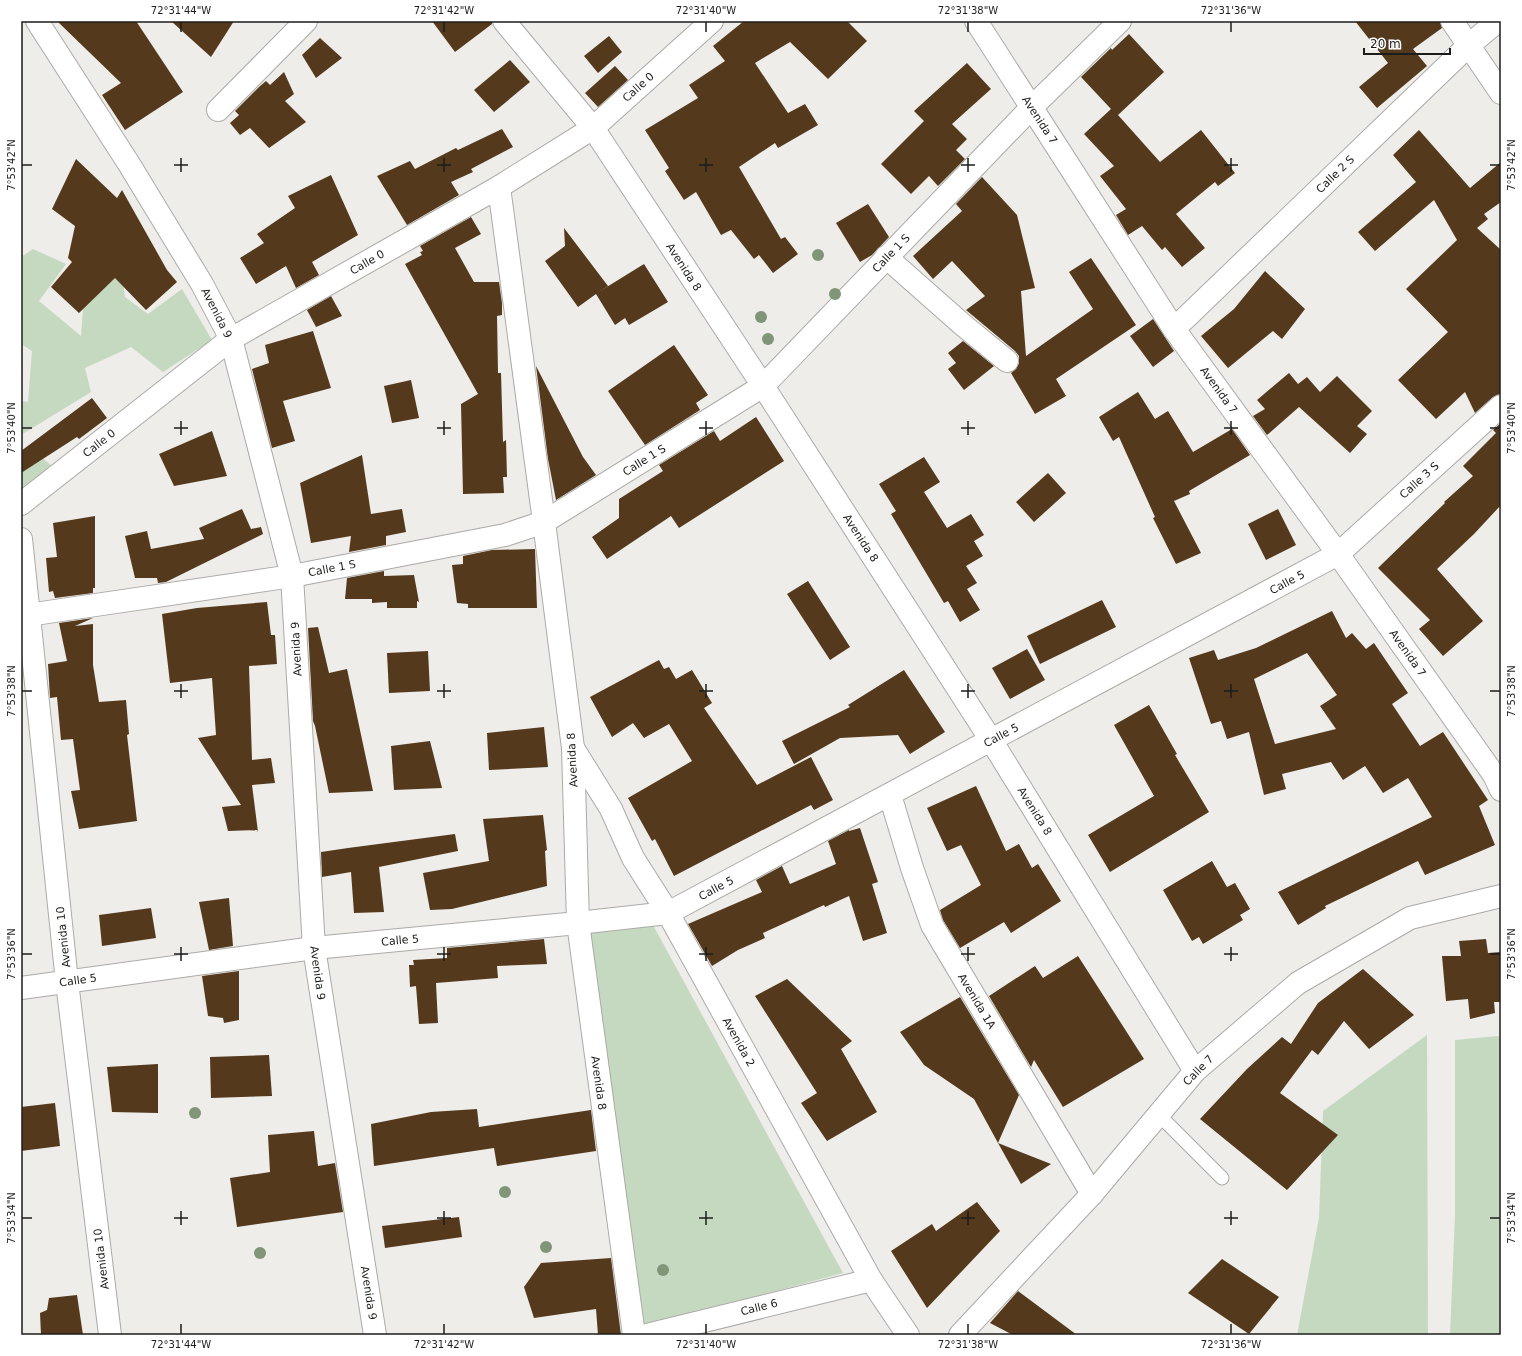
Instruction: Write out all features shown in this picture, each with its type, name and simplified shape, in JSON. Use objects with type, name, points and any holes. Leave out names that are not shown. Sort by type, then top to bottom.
[{"type":"street","name":"Avenida 9","points":[[37,21],[149,197],[202,284],[231,339],[292,576],[314,948],[376,1335]]},
{"type":"street","points":[[218,110],[306,21]]},
{"type":"street","name":"Avenida 8","points":[[504,21],[592,128],[762,386],[991,740],[1195,1071]]},
{"type":"street","name":"Calle 0","points":[[21,504],[231,339],[498,187],[592,128],[712,21]]},
{"type":"street","name":"Avenida 7","points":[[976,21],[1174,329],[1499,778]]},
{"type":"street","name":"Calle 1 S","points":[[25,616],[292,576],[505,535],[544,522],[762,386],[1032,107],[1120,21]]},
{"type":"street","points":[[1452,21],[1501,93]]},
{"type":"street","name":"Calle 2 S","points":[[1174,329],[1468,45],[1498,21]]},
{"type":"street","name":"Avenida 8","points":[[498,187],[544,522],[573,748],[578,923],[634,1335]]},
{"type":"street","points":[[886,257],[963,325],[1007,361]]},
{"type":"street","name":"Calle 3 S","points":[[1338,554],[1501,406]]},
{"type":"street","name":"Avenida 10","points":[[21,539],[25,616],[67,982],[110,1335]]},
{"type":"street","name":"Calle 5","points":[[21,988],[314,948],[668,913],[1338,554]]},
{"type":"street","name":"Avenida 2","points":[[573,748],[611,809],[633,858],[668,913],[871,1280],[908,1335]]},
{"type":"street","name":"Avenida 1A","points":[[890,794],[912,868],[932,925],[1092,1194]]},
{"type":"street","name":"Calle 7","points":[[960,1335],[1092,1194],[1195,1071],[1298,982],[1410,918],[1501,896]]},
{"type":"street","name":"Calle 6","points":[[647,1335],[871,1280]]},
{"type":"lane","points":[[1158,1114],[1222,1178]]},
{"type":"green space","points":[[33,249],[66,264],[39,301],[81,336],[84,295],[95,274],[122,277],[125,297],[148,314],[182,289],[212,340],[163,372],[131,347],[85,368],[91,392],[21,435],[21,401],[28,402],[32,351],[21,344],[21,257]]},
{"type":"green space","points":[[39,455],[53,467],[21,494],[21,458]]},
{"type":"green space","points":[[653,925],[843,1273],[639,1328],[585,931]]},
{"type":"green space","points":[[1427,1035],[1428,1335],[1297,1335],[1319,1218],[1323,1111]]},
{"type":"green space","points":[[1498,1036],[1501,1038],[1501,1335],[1450,1335],[1455,1215],[1455,1040]]},
{"type":"building","points":[[57,21],[136,21],[183,92],[125,130],[102,95],[121,83]]},
{"type":"building","points":[[171,21],[234,21],[211,57]]},
{"type":"building","points":[[432,21],[492,21],[492,24],[455,52]]},
{"type":"building","points":[[744,21],[847,21],[867,41],[828,79],[790,42],[755,63],[788,113],[805,104],[818,125],[778,148],[775,143],[739,167],[781,239],[785,237],[798,254],[773,273],[759,255],[754,259],[731,230],[721,235],[696,192],[684,200],[665,171],[669,168],[645,130],[698,98],[689,85],[725,61],[713,46]]},
{"type":"building","points":[[1355,21],[1440,21],[1442,28],[1413,49],[1427,66],[1377,108],[1359,87],[1388,63]]},
{"type":"building","points":[[1129,34],[1164,72],[1118,115],[1160,162],[1201,130],[1235,173],[1218,186],[1215,182],[1176,214],[1205,248],[1182,267],[1165,247],[1162,250],[1142,226],[1128,235],[1116,215],[1126,209],[1100,176],[1114,166],[1084,134],[1111,109],[1081,77],[1111,48],[1112,50]]},
{"type":"building","points":[[609,36],[622,52],[598,73],[584,56]]},
{"type":"building","points":[[320,38],[342,58],[316,78],[302,55]]},
{"type":"building","points":[[510,60],[530,82],[494,112],[474,90]]},
{"type":"building","points":[[967,63],[991,89],[952,124],[967,139],[956,150],[965,159],[938,186],[929,176],[911,194],[881,164],[924,121],[914,111]]},
{"type":"building","points":[[615,66],[628,80],[598,107],[585,93]]},
{"type":"building","points":[[284,72],[294,94],[285,101],[306,122],[269,148],[250,128],[240,135],[230,123],[239,115],[235,111],[259,87],[266,81],[270,85]]},
{"type":"building","points":[[502,129],[513,147],[471,169],[473,172],[451,182],[459,195],[407,225],[377,176],[410,161],[415,169],[456,148],[458,150]]},
{"type":"building","points":[[1419,130],[1470,188],[1501,162],[1501,202],[1484,214],[1488,219],[1477,228],[1501,250],[1501,394],[1493,397],[1475,413],[1465,392],[1436,419],[1398,380],[1448,332],[1406,289],[1457,240],[1434,200],[1375,251],[1358,232],[1416,182],[1393,155]]},
{"type":"building","points":[[76,159],[117,198],[122,190],[167,270],[177,282],[146,310],[115,278],[79,313],[51,287],[72,262],[68,258],[75,226],[52,209]]},
{"type":"building","points":[[331,175],[358,235],[312,262],[319,275],[296,288],[286,266],[256,284],[240,258],[264,243],[257,234],[295,208],[288,196]]},
{"type":"building","points":[[982,177],[1017,215],[1035,288],[1021,291],[1026,356],[1093,309],[1069,272],[1091,258],[1136,325],[1056,379],[1066,396],[1035,414],[1011,373],[1016,369],[1019,363],[1019,356],[966,310],[985,296],[952,261],[933,279],[913,256],[962,211],[956,204]]},
{"type":"building","points":[[868,204],[889,237],[872,255],[860,262],[836,223]]},
{"type":"building","points":[[471,217],[481,234],[455,248],[474,282],[499,282],[502,303],[502,315],[497,316],[498,373],[501,373],[503,442],[506,440],[507,477],[503,477],[504,493],[463,494],[461,404],[478,394],[405,264],[422,255],[420,252],[423,251],[420,246]]},
{"type":"building","points":[[564,228],[608,286],[597,293],[644,264],[668,302],[629,325],[625,318],[615,325],[596,294],[578,307],[545,261],[565,246]]},
{"type":"building","points":[[1265,271],[1305,309],[1282,339],[1273,331],[1228,368],[1201,336],[1234,309]]},
{"type":"building","points":[[331,296],[342,316],[316,327],[307,310]]},
{"type":"building","points":[[1153,319],[1174,351],[1153,367],[1130,336]]},
{"type":"building","points":[[313,331],[331,388],[283,401],[295,441],[272,448],[252,369],[269,363],[265,345]]},
{"type":"building","points":[[963,341],[994,366],[964,390],[948,369],[956,363],[948,353]]},
{"type":"building","points":[[674,345],[708,395],[696,403],[700,410],[645,445],[608,391]]},
{"type":"building","points":[[536,366],[583,457],[596,475],[556,500],[548,459]]},
{"type":"building","points":[[1289,373],[1298,384],[1307,377],[1320,392],[1337,376],[1372,411],[1357,426],[1367,434],[1350,453],[1299,407],[1267,435],[1253,416],[1265,409],[1257,400]]},
{"type":"building","points":[[411,380],[419,418],[392,423],[384,386]]},
{"type":"building","points":[[1138,392],[1155,419],[1168,411],[1193,452],[1232,429],[1250,455],[1189,491],[1190,494],[1174,501],[1201,553],[1176,564],[1153,518],[1155,517],[1119,437],[1113,441],[1099,417]]},
{"type":"building","points":[[92,398],[107,418],[79,439],[77,437],[21,473],[21,451]]},
{"type":"building","points":[[756,417],[784,461],[679,528],[671,516],[607,559],[592,537],[619,518],[619,499],[663,471],[659,465],[714,431],[720,441]]},
{"type":"building","points":[[1501,423],[1501,505],[1474,534],[1437,569],[1483,621],[1443,656],[1419,629],[1430,620],[1378,568],[1445,503],[1444,502],[1473,476],[1463,466],[1496,433],[1493,430]]},
{"type":"building","points":[[212,431],[227,476],[174,486],[159,454]]},
{"type":"building","points":[[362,455],[371,514],[402,509],[406,532],[386,536],[386,545],[349,552],[351,536],[311,543],[300,483]]},
{"type":"building","points":[[924,457],[940,482],[924,492],[947,528],[971,514],[984,535],[974,541],[983,556],[966,566],[977,583],[967,589],[980,610],[960,622],[948,601],[944,603],[891,514],[896,511],[879,484]]},
{"type":"building","points":[[1048,473],[1066,493],[1034,522],[1016,502]]},
{"type":"building","points":[[242,509],[251,529],[261,527],[263,534],[166,582],[158,583],[157,578],[135,578],[125,536],[147,531],[151,549],[204,539],[199,528]]},
{"type":"building","points":[[1278,509],[1296,545],[1266,560],[1248,524]]},
{"type":"building","points":[[95,516],[95,588],[93,588],[93,593],[55,598],[53,591],[49,592],[46,558],[57,557],[53,523]]},
{"type":"building","points":[[535,549],[537,608],[468,608],[468,604],[457,603],[452,565],[463,564],[463,556],[492,550]]},
{"type":"building","points":[[384,571],[384,576],[414,575],[419,602],[417,601],[417,608],[387,608],[387,602],[372,603],[372,599],[345,599],[347,578]]},
{"type":"building","points":[[808,581],[850,647],[830,660],[787,594]]},
{"type":"building","points":[[1102,600],[1116,627],[1040,664],[1027,636]]},
{"type":"building","points":[[267,602],[271,635],[275,635],[277,664],[249,666],[252,760],[271,758],[275,783],[252,785],[258,832],[257,830],[228,831],[222,807],[241,805],[198,738],[216,735],[212,678],[170,683],[162,614],[197,608]]},
{"type":"building","points":[[1332,611],[1346,638],[1352,633],[1366,649],[1374,643],[1408,693],[1392,704],[1420,746],[1443,732],[1488,800],[1479,806],[1495,845],[1425,875],[1418,861],[1325,906],[1326,908],[1298,925],[1278,892],[1432,817],[1408,778],[1383,793],[1365,766],[1343,780],[1331,762],[1282,774],[1286,789],[1264,795],[1249,732],[1227,739],[1221,721],[1211,724],[1189,658],[1214,650],[1218,660],[1256,648]],"holes":[[[1307,653],[1337,695],[1320,706],[1336,729],[1275,744],[1254,679]]]},
{"type":"building","points":[[93,618],[75,626],[93,624],[93,665],[99,702],[126,700],[129,734],[127,735],[137,821],[79,829],[71,791],[80,790],[73,739],[61,740],[57,697],[50,698],[48,664],[67,661],[59,623]]},
{"type":"building","points":[[318,627],[329,673],[347,669],[373,791],[329,793],[313,721],[308,628]]},
{"type":"building","points":[[1027,649],[1045,680],[1010,699],[992,668]]},
{"type":"building","points":[[428,651],[430,691],[389,693],[387,653]]},
{"type":"building","points":[[659,660],[664,669],[669,667],[676,679],[692,670],[712,703],[704,708],[757,785],[811,757],[833,800],[814,810],[811,805],[674,876],[655,839],[652,841],[628,798],[692,761],[669,724],[644,738],[633,723],[612,737],[590,697]]},
{"type":"building","points":[[904,670],[945,732],[910,754],[898,735],[840,738],[794,764],[782,741],[850,707],[848,705]]},
{"type":"building","points":[[1149,705],[1177,754],[1175,755],[1209,812],[1110,872],[1088,835],[1154,796],[1114,725]]},
{"type":"building","points":[[544,727],[548,767],[489,770],[487,733]]},
{"type":"building","points":[[430,741],[442,788],[394,790],[391,746]]},
{"type":"building","points":[[976,786],[1006,851],[1019,844],[1032,868],[1038,864],[1061,901],[1011,933],[1004,922],[960,948],[943,920],[940,910],[981,885],[961,845],[947,851],[927,808]]},
{"type":"building","points":[[543,815],[547,850],[545,851],[547,886],[452,909],[430,910],[423,873],[489,861],[483,819]]},
{"type":"building","points":[[860,828],[878,882],[872,884],[887,933],[863,941],[849,896],[825,907],[824,905],[763,933],[765,938],[738,950],[712,966],[688,924],[762,892],[756,880],[782,866],[790,884],[836,864],[828,841],[849,830]]},
{"type":"building","points":[[455,834],[458,851],[379,867],[384,912],[354,913],[351,872],[322,877],[321,852]]},
{"type":"building","points":[[1212,861],[1227,887],[1235,883],[1250,909],[1240,915],[1243,920],[1203,944],[1199,937],[1192,941],[1163,890]]},
{"type":"building","points":[[229,898],[233,946],[209,950],[199,902]]},
{"type":"building","points":[[151,908],[156,938],[102,946],[99,915]]},
{"type":"building","points":[[544,939],[547,964],[497,966],[498,978],[436,983],[438,1023],[419,1024],[416,986],[410,987],[409,965],[414,965],[413,960],[447,958],[447,948]]},
{"type":"building","points":[[1486,939],[1488,953],[1501,952],[1501,1002],[1494,1002],[1495,1013],[1470,1019],[1468,999],[1446,1001],[1442,956],[1461,956],[1459,941]]},
{"type":"building","points":[[1078,956],[1144,1059],[1063,1107],[1034,1060],[1031,1067],[989,996],[1035,966],[1043,978]]},
{"type":"building","points":[[1363,969],[1414,1015],[1369,1049],[1344,1021],[1318,1055],[1312,1050],[1280,1093],[1338,1135],[1287,1190],[1200,1119],[1247,1069],[1282,1037],[1291,1044],[1318,1003]]},
{"type":"building","points":[[239,971],[239,1020],[224,1023],[223,1018],[208,1016],[202,976]]},
{"type":"building","points":[[787,979],[852,1041],[841,1049],[877,1112],[827,1141],[801,1103],[817,1093],[755,996]]},
{"type":"building","points":[[960,997],[1019,1095],[998,1143],[974,1099],[924,1065],[900,1032]]},
{"type":"building","points":[[269,1055],[272,1096],[211,1098],[210,1057]]},
{"type":"building","points":[[158,1064],[158,1113],[112,1112],[107,1067]]},
{"type":"building","points":[[55,1103],[60,1146],[21,1151],[21,1107]]},
{"type":"building","points":[[477,1109],[479,1127],[591,1110],[596,1151],[497,1166],[494,1148],[374,1166],[371,1124],[431,1112]]},
{"type":"building","points":[[314,1131],[318,1166],[335,1163],[343,1212],[237,1227],[230,1178],[270,1172],[268,1135]]},
{"type":"building","points":[[998,1143],[1051,1164],[1021,1184]]},
{"type":"building","points":[[977,1202],[1000,1231],[927,1308],[891,1251],[932,1224],[936,1231]]},
{"type":"building","points":[[459,1217],[462,1237],[385,1248],[382,1226]]},
{"type":"building","points":[[611,1258],[621,1335],[598,1335],[596,1309],[534,1318],[524,1287],[541,1263]]},
{"type":"building","points":[[1222,1259],[1279,1297],[1249,1334],[1188,1293]]},
{"type":"building","points":[[1018,1291],[1077,1335],[1013,1335],[990,1323]]},
{"type":"building","points":[[77,1295],[83,1335],[41,1335],[40,1313],[47,1310],[49,1298]]}]
